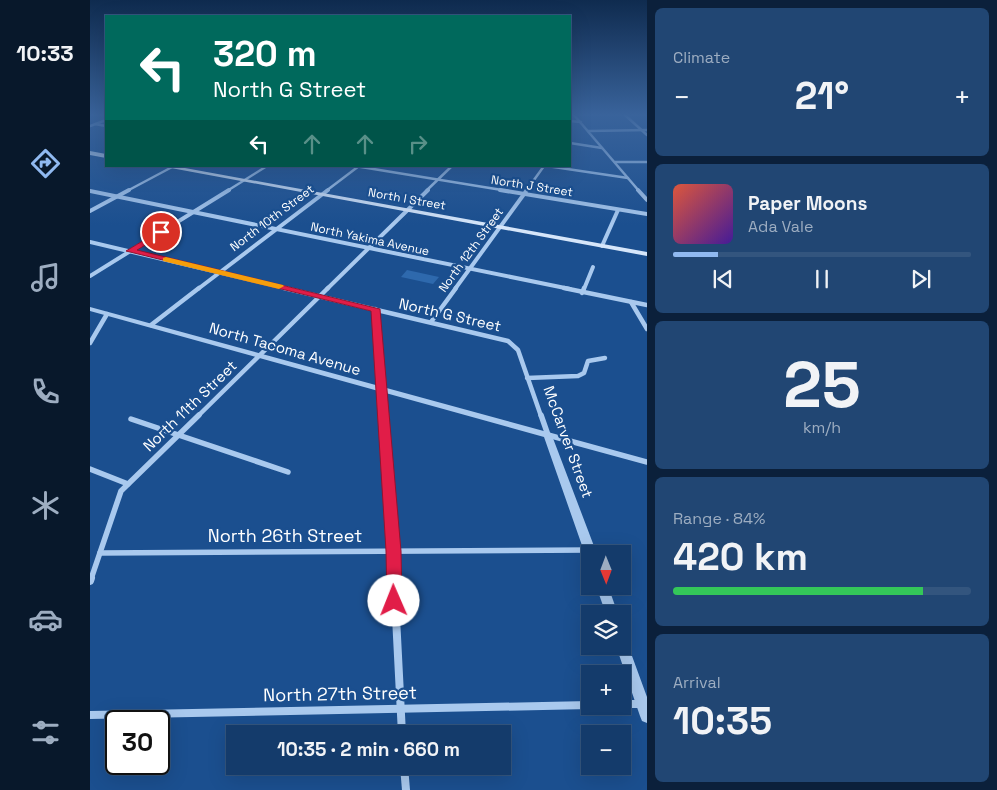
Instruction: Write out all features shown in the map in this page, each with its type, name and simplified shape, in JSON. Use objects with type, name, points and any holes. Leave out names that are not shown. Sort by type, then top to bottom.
[{"type":"main road","points":[[90,153],[105,156]]},
{"type":"main road","name":"North I Street","points":[[173,167],[647,254]]},
{"type":"street","points":[[606,152],[647,200]]},
{"type":"street","points":[[615,162],[647,162]]},
{"type":"street","points":[[90,210],[173,167]]},
{"type":"street","points":[[90,276],[265,167]]},
{"type":"street","name":"North 10th Street","points":[[151,325],[357,167]]},
{"type":"street","name":"North J Street","points":[[364,167],[647,214]]},
{"type":"street","name":"North 11th Street","points":[[90,581],[121,491],[451,167]]},
{"type":"street","name":"North 12th Street","points":[[431,322],[544,167]]},
{"type":"street","points":[[552,167],[628,178]]},
{"type":"street","name":"North Yakima Avenue","points":[[90,192],[647,305]]},
{"type":"street","points":[[602,246],[618,210]]},
{"type":"street","name":"North G Street","points":[[90,242],[431,322],[512,343]]},
{"type":"street","points":[[582,292],[593,267]]},
{"type":"street","points":[[631,302],[647,328]]},
{"type":"street","name":"North Tacoma Avenue","points":[[90,309],[647,462]]},
{"type":"street","points":[[375,309],[393,551],[401,725]]},
{"type":"street","points":[[90,344],[107,314]]},
{"type":"street","name":"McCarver Street","points":[[512,343],[518,350],[587,545]]},
{"type":"street","points":[[527,378],[578,376],[584,373],[588,361],[605,358]]},
{"type":"street","points":[[131,419],[288,472]]},
{"type":"street","points":[[90,468],[128,484]]},
{"type":"street","name":"North 26th Street","points":[[100,553],[581,552]]},
{"type":"street","points":[[626,655],[646,708]]},
{"type":"street","name":"North 27th Street","points":[[90,715],[581,705]]},
{"type":"street","points":[[631,706],[646,708]]},
{"type":"street","points":[[405,775],[406,790]]},
{"type":"shaded area","points":[[407,270],[439,277],[433,284],[401,277]]},
{"type":"slow traffic","points":[[166,260],[279,286]]},
{"type":"route","points":[[161,232],[130,251],[375,309],[393,551],[394,601]]}]
